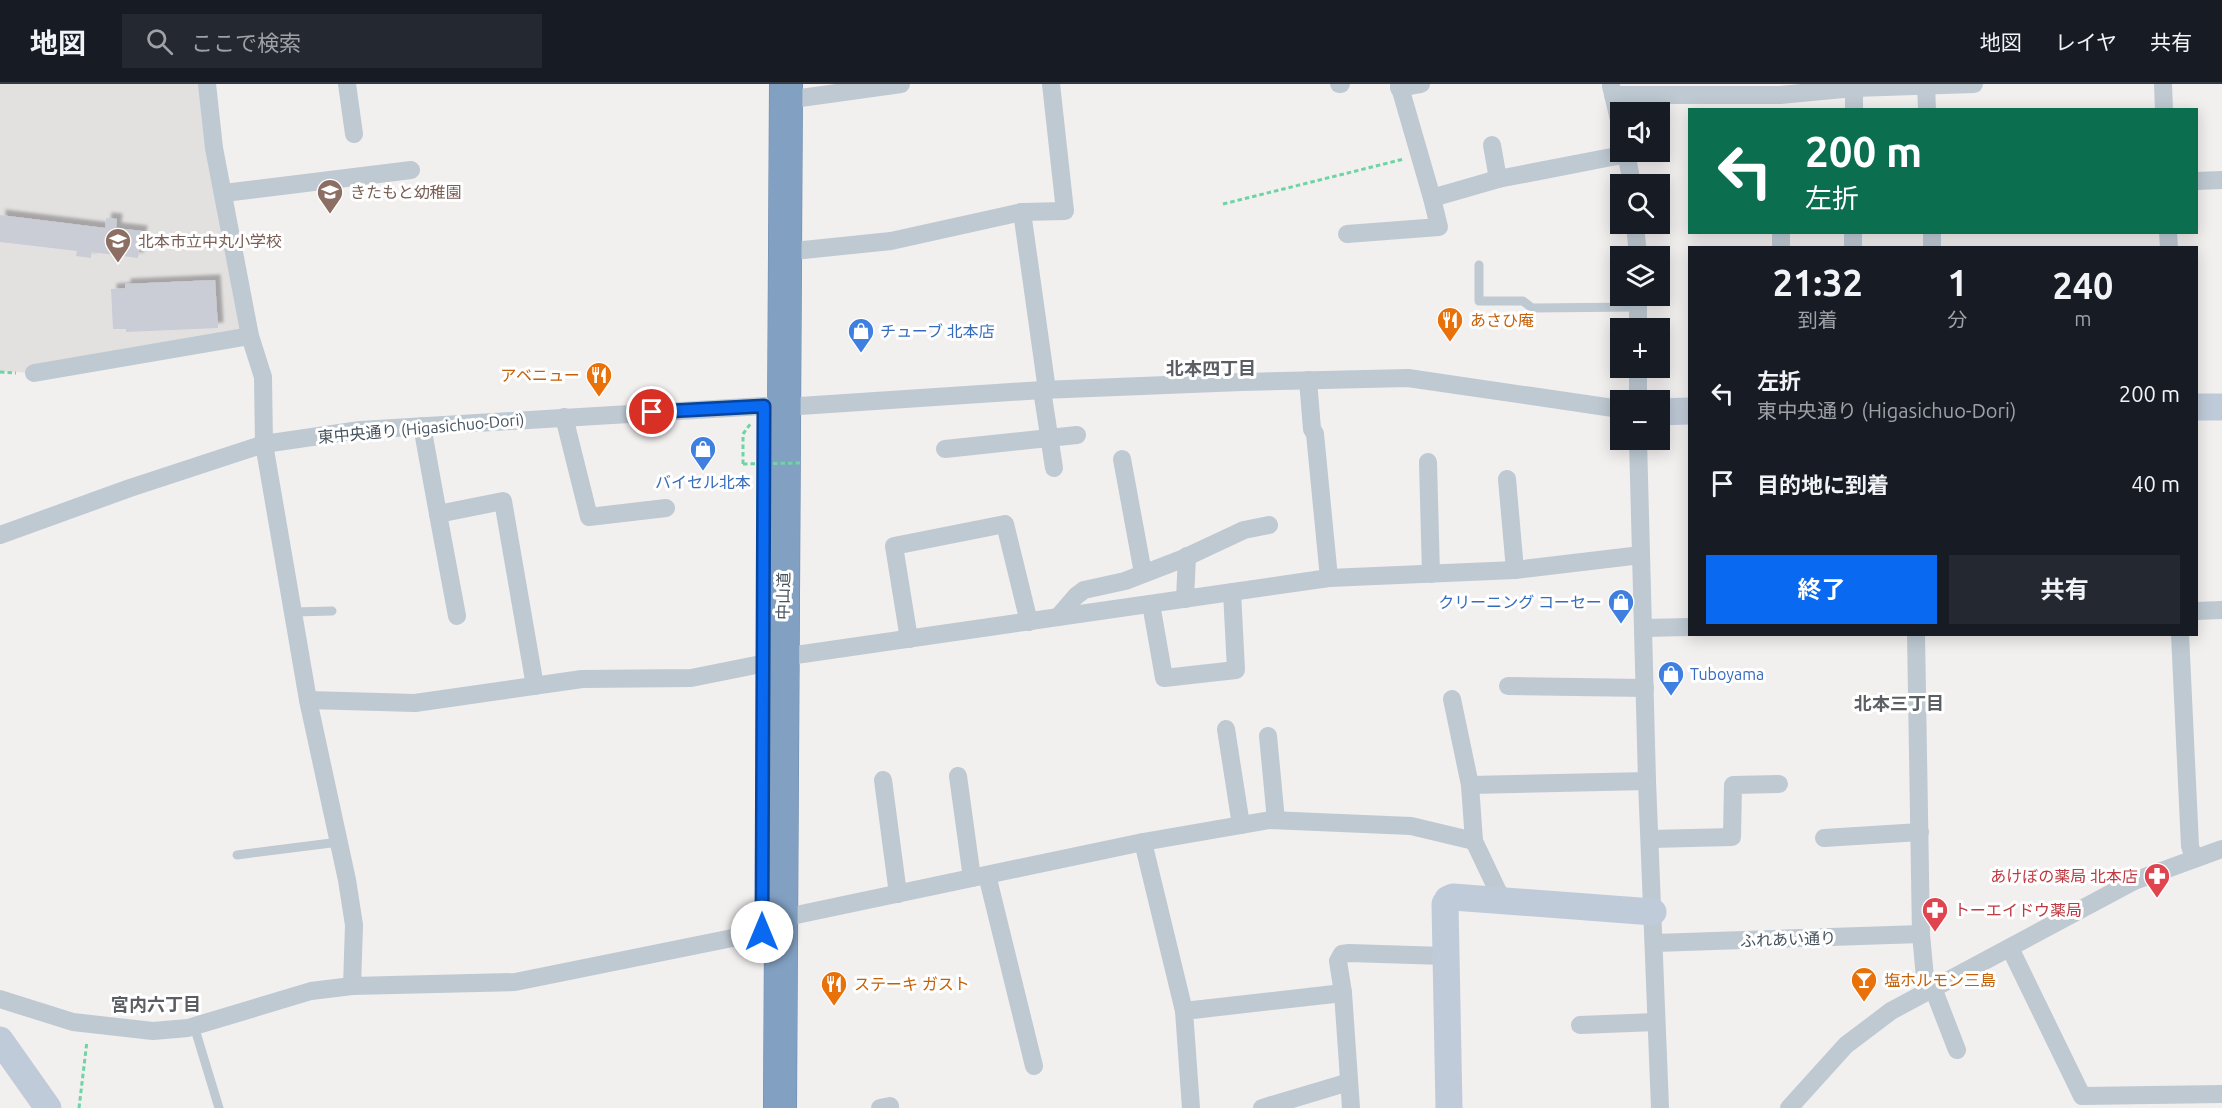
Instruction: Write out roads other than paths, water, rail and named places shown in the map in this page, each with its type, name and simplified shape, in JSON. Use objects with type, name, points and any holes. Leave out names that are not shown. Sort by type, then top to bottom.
[{"type":"highway","name":"中山道","points":[[774,407],[784,252],[778,89]]},
{"type":"highway","name":"中山道","points":[[778,89],[772,661],[772,925],[780,1108]]},
{"type":"highway","name":"中山道","points":[[760,1108],[772,925]]},
{"type":"street","points":[[207,84],[214,148],[250,336],[263,377],[264,444],[308,700],[339,842],[354,926],[352,986]]},
{"type":"street","points":[[348,84],[354,134]]},
{"type":"street","points":[[778,89],[889,84]]},
{"type":"street","points":[[784,252],[891,241],[1022,212],[1065,211],[1051,84]]},
{"type":"street","points":[[1347,234],[1438,226],[1399,86],[1421,84]]},
{"type":"street","points":[[1612,90],[1674,90],[1776,96],[1854,88],[1974,84]]},
{"type":"street","points":[[2163,84],[2164,108]]},
{"type":"street","points":[[1926,85],[1927,108]]},
{"type":"street","points":[[1854,88],[1854,108]]},
{"type":"street","points":[[1492,145],[1498,178]]},
{"type":"street","points":[[1432,198],[1498,178],[1610,156]]},
{"type":"street","points":[[224,193],[411,170]]},
{"type":"street","points":[[2198,181],[2222,180]]},
{"type":"street","points":[[1022,212],[1048,438],[1054,468]]},
{"type":"street","points":[[34,374],[250,336]]},
{"type":"street","name":"東中央通り (Higasichuo-Dori)","points":[[0,535],[130,488],[264,444],[360,430],[1044,390],[1408,378],[1610,408]]},
{"type":"street","points":[[1308,380],[1329,578]]},
{"type":"street","points":[[2198,407],[2222,407]]},
{"type":"street","points":[[1670,412],[1688,411]]},
{"type":"street","points":[[564,417],[589,517],[666,508]]},
{"type":"street","points":[[422,426],[457,616]]},
{"type":"street","points":[[945,449],[1077,435]]},
{"type":"street","points":[[1638,450],[1647,781],[1660,1108]]},
{"type":"street","points":[[1122,459],[1143,573]]},
{"type":"street","points":[[1428,462],[1431,574]]},
{"type":"street","points":[[1507,479],[1515,570]]},
{"type":"street","points":[[438,514],[503,501],[535,686]]},
{"type":"street","points":[[909,639],[894,546],[1005,524],[1029,622]]},
{"type":"street","points":[[1058,617],[1084,590],[1125,581],[1244,530],[1269,525]]},
{"type":"street","points":[[308,700],[415,703],[582,679],[691,678],[772,661],[909,639],[1329,578],[1515,570],[1641,555]]},
{"type":"street","points":[[1185,599],[1187,556]]},
{"type":"street","points":[[1151,604],[1164,678],[1236,670],[1232,592]]},
{"type":"street","points":[[2198,611],[2222,610]]},
{"type":"street","points":[[1644,628],[1688,627]]},
{"type":"street","points":[[1916,636],[1921,934],[1925,978],[1933,988],[1957,1050]]},
{"type":"street","points":[[2180,636],[2190,846],[2194,858]]},
{"type":"street","points":[[1508,687],[1645,688]]},
{"type":"street","points":[[1452,699],[1470,785],[1474,842],[1502,900]]},
{"type":"street","points":[[1226,729],[1241,825]]},
{"type":"street","points":[[1268,736],[1276,820]]},
{"type":"street","points":[[958,776],[980,876],[1034,1066]]},
{"type":"street","points":[[883,780],[897,894]]},
{"type":"street","points":[[1470,785],[1647,781]]},
{"type":"street","points":[[1650,839],[1732,837],[1733,786],[1779,784]]},
{"type":"street","points":[[0,999],[73,1022],[153,1031],[194,1026],[311,991],[352,986],[515,982],[980,876],[1143,842],[1241,825],[1276,820],[1411,826],[1474,842]]},
{"type":"street","points":[[1824,838],[1920,832]]},
{"type":"street","points":[[1143,842],[1184,1011],[1191,1108]]},
{"type":"street","points":[[1789,1108],[1846,1045],[1891,1011],[2134,881],[2222,849]]},
{"type":"street","points":[[1449,1108],[1445,956],[1445,904],[1448,899],[1453,897],[1502,900],[1653,912]]},
{"type":"street","name":"ふれあい通り","points":[[1655,943],[1921,934]]},
{"type":"street","points":[[2010,948],[2082,1096],[2222,1094]]},
{"type":"street","points":[[1351,1108],[1343,993],[1338,961],[1342,954],[1445,956]]},
{"type":"street","points":[[1184,1011],[1343,993]]},
{"type":"street","points":[[1580,1025],[1656,1022]]},
{"type":"street","points":[[0,1040],[48,1108]]},
{"type":"street","points":[[1262,1108],[1349,1082]]},
{"type":"street","points":[[1806,1089],[1812,1108]]},
{"type":"street","points":[[880,1108],[890,1106],[890,1108]]},
{"type":"lane","points":[[1479,265],[1479,301],[1523,301],[1532,308],[1610,303]]},
{"type":"lane","points":[[294,612],[333,611]]},
{"type":"lane","points":[[237,855],[339,842]]},
{"type":"lane","points":[[194,1026],[219,1108]]},
{"type":"place","name":"きたもと幼稚園","points":[[330,215]]},
{"type":"place","name":"北本市立中丸小学校","points":[[118,264]]},
{"type":"place","name":"あさひ庵","points":[[1450,343]]},
{"type":"place","name":"チューブ 北本店","points":[[861,354]]},
{"type":"place","name":"アベニュー","points":[[599,398]]},
{"type":"place","name":"バイセル北本","points":[[703,472]]},
{"type":"place","name":"クリーニング コーセー","points":[[1621,625]]},
{"type":"place","name":"Tuboyama","points":[[1671,697]]},
{"type":"place","name":"あけぼの薬局 北本店","points":[[2157,899]]},
{"type":"place","name":"トーエイドウ薬局","points":[[1935,933]]},
{"type":"place","name":"塩ホルモン三島","points":[[1864,1003]]},
{"type":"place","name":"ステーキ ガスト","points":[[834,1007]]},
{"type":"district","name":"北本四丁目","points":[[1211,368]]},
{"type":"district","name":"北本三丁目","points":[[1899,703]]},
{"type":"district","name":"宮内六丁目","points":[[156,1004]]}]
